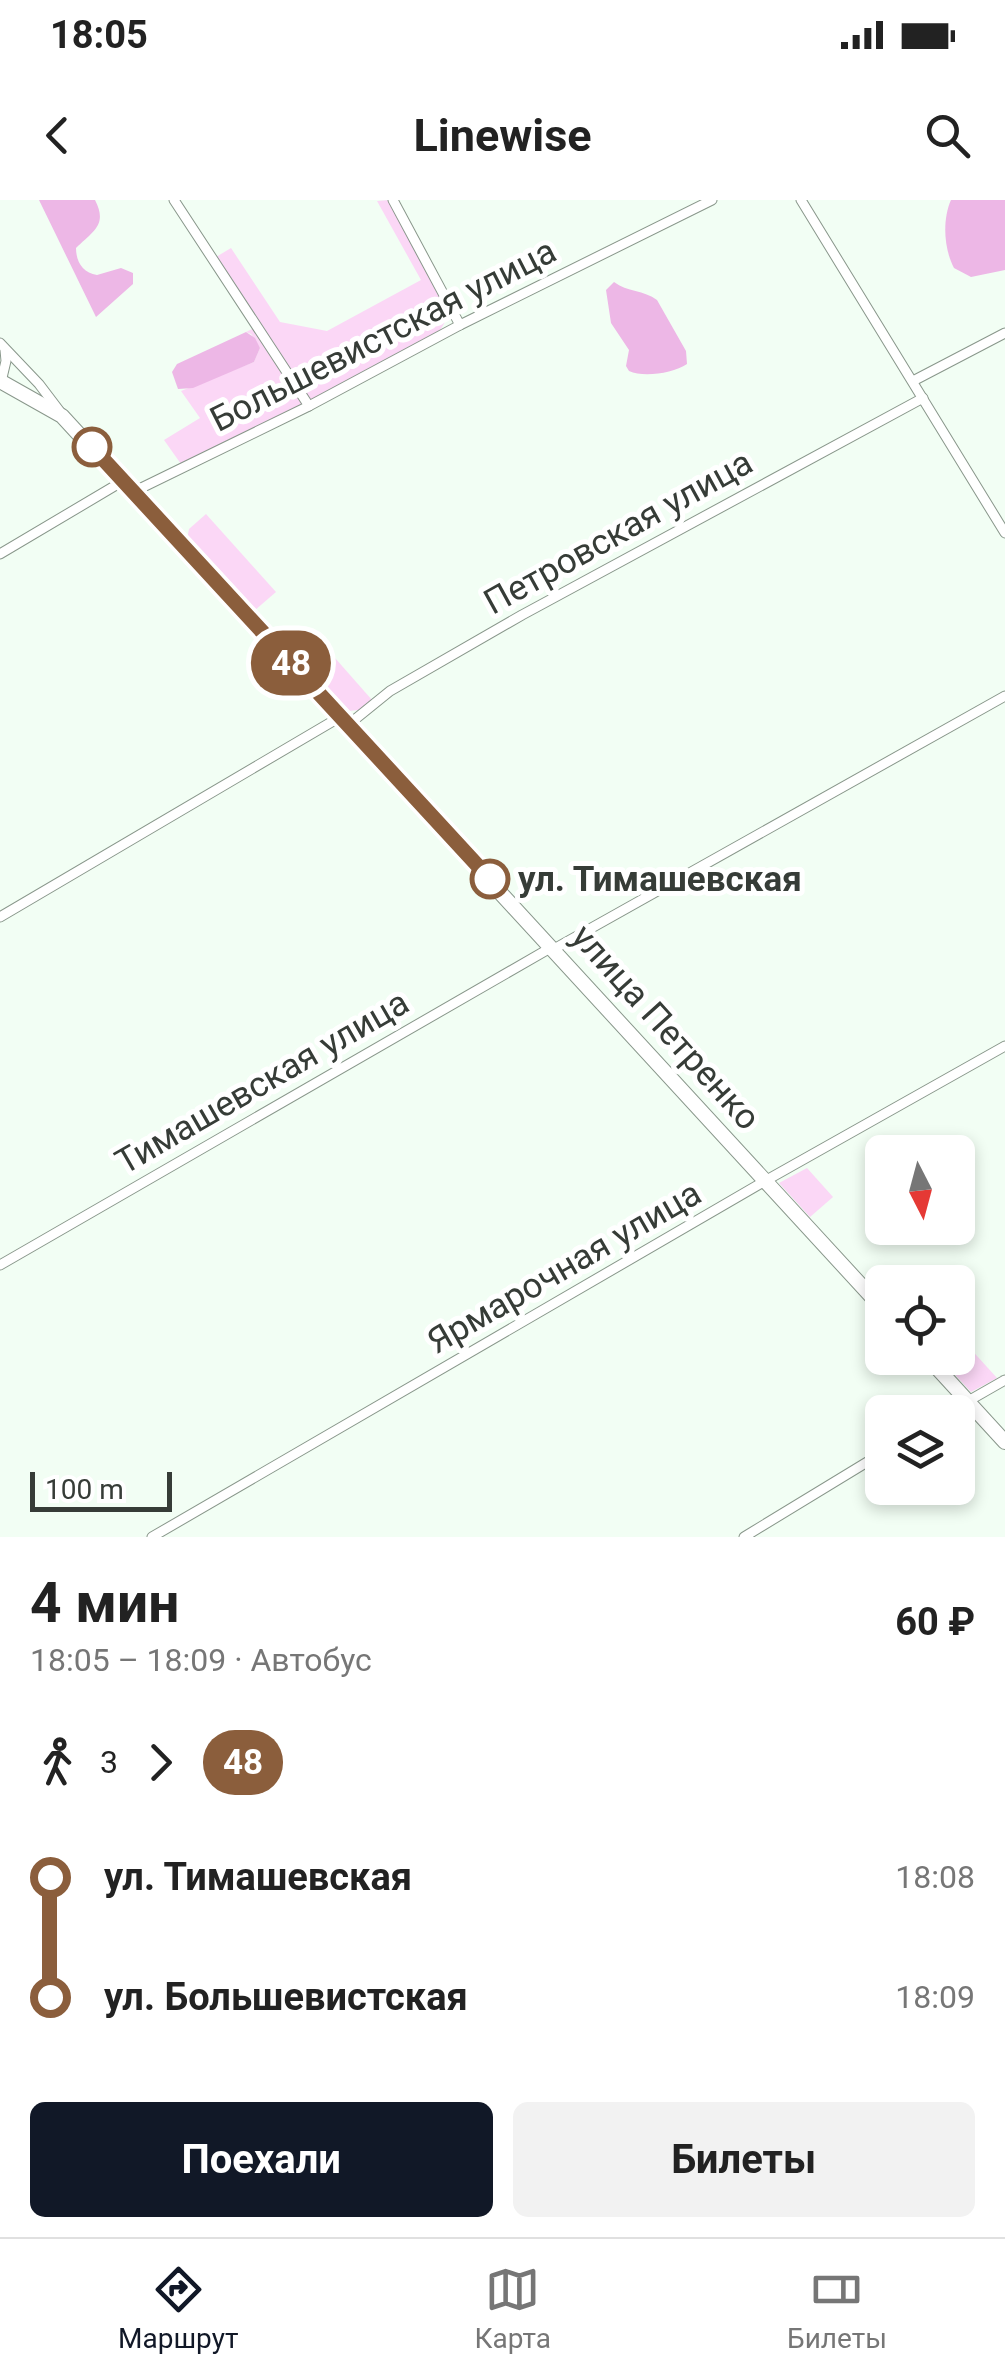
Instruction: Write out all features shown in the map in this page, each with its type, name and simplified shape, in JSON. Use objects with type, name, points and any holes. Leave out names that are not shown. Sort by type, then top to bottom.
[{"type":"main road","points":[[0,382],[62,416]]},
{"type":"main road","name":"улица Петренко","points":[[62,416],[865,1290]]},
{"type":"main road","points":[[944,1375],[962,1395]]},
{"type":"main road","points":[[975,1409],[1005,1442]]},
{"type":"street","points":[[174,200],[310,406]]},
{"type":"street","points":[[394,200],[460,325]]},
{"type":"street","name":"Большевистская улица","points":[[0,554],[128,486],[310,406],[460,325],[712,200]]},
{"type":"street","points":[[801,200],[1005,532]]},
{"type":"street","points":[[912,381],[1005,333]]},
{"type":"street","points":[[0,382],[6,361],[2,345]]},
{"type":"street","name":"улица Петренко","points":[[2,345],[62,416]]},
{"type":"street","name":"Петровская улица","points":[[0,917],[522,615],[922,398]]},
{"type":"street","name":"Тимашевская улица","points":[[0,1265],[553,948],[1005,696]]},
{"type":"street","name":"Ярмарочная улица","points":[[152,1537],[1005,1046]]},
{"type":"street","points":[[975,1397],[1005,1380]]},
{"type":"street","points":[[744,1537],[865,1463]]},
{"type":"shaded area","points":[[39,200],[95,200],[99,222],[76,248],[79,262],[97,275],[121,268],[133,273],[133,284],[96,317]]},
{"type":"shaded area","points":[[389,200],[448,317],[439,332],[311,401],[216,257],[231,248],[280,322],[327,331],[421,280],[377,201]]},
{"type":"shaded area","points":[[951,200],[1005,200],[1005,270],[971,277],[954,268],[945,234]]},
{"type":"shaded area","points":[[614,282],[657,300],[686,351],[687,364],[658,374],[629,371],[629,350],[611,323],[606,290]]},
{"type":"shaded area","points":[[254,328],[304,404],[181,464],[164,440],[200,418],[181,391],[254,362],[260,348],[246,332]]},
{"type":"shaded area","points":[[246,332],[260,348],[254,362],[193,388],[178,389],[172,372],[177,364]]},
{"type":"shaded area","points":[[206,514],[276,592],[254,611],[187,540],[189,529]]},
{"type":"shaded area","points":[[313,633],[372,700],[359,710],[349,711],[292,651]]},
{"type":"shaded area","points":[[807,1168],[833,1197],[810,1217],[779,1183]]},
{"type":"shaded area","points":[[975,1354],[997,1378],[971,1392],[955,1375],[975,1375]]},
{"type":"bus line","name":"48","points":[[92,447],[490,879]]},
{"type":"place","name":"ул. Тимашевская","points":[[490,879]]}]
